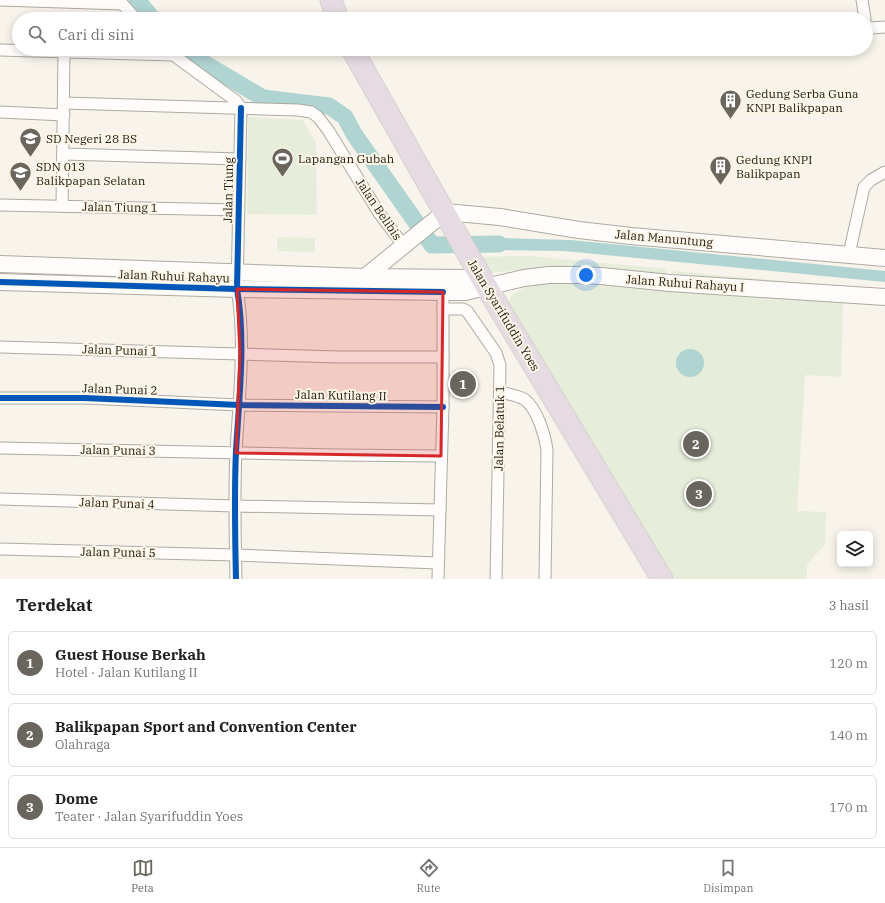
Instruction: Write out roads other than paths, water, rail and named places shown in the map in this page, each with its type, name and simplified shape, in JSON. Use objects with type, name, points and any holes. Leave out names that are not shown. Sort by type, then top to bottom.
[{"type":"highway","points":[[331,0],[335,12]]},
{"type":"highway","name":"Jalan Syarifuddin Yoes","points":[[356,56],[440,217],[456,232],[486,286],[662,579]]},
{"type":"main road","points":[[365,277],[440,217]]},
{"type":"main road","name":"Jalan Manuntung","points":[[440,217],[500,217],[579,230],[631,236],[885,258]]},
{"type":"main road","name":"Jalan Ruhui Rahayu","points":[[0,264],[365,277],[466,278],[486,286]]},
{"type":"main road","name":"Jalan Ruhui Rahayu I","points":[[486,286],[530,277],[577,275],[670,283],[885,297]]},
{"type":"main road","name":"Jalan Ruhui Rahayu","points":[[0,282],[237,289],[442,292],[465,292],[486,286]]},
{"type":"street","points":[[0,0],[121,2],[130,12]]},
{"type":"street","points":[[862,0],[864,12]]},
{"type":"street","points":[[873,28],[885,27]]},
{"type":"street","points":[[0,50],[12,50]]},
{"type":"street","points":[[62,206],[64,56]]},
{"type":"street","points":[[174,56],[236,101],[240,108]]},
{"type":"street","name":"Jalan Belibis","points":[[64,103],[298,110],[312,112],[328,130],[379,213],[408,243]]},
{"type":"street","name":"Jalan Tiung","points":[[236,579],[235,506],[240,354],[240,306],[237,289],[237,272],[240,108]]},
{"type":"street","points":[[0,112],[64,115]]},
{"type":"street","points":[[63,154],[240,159]]},
{"type":"street","points":[[849,254],[864,187],[871,180],[885,172]]},
{"type":"street","name":"Jalan Tiung 1","points":[[0,205],[239,210]]},
{"type":"street","points":[[438,579],[443,357],[442,292]]},
{"type":"street","name":"Jalan Belatuk 1","points":[[443,309],[463,309],[467,311],[496,353],[500,365],[496,579]]},
{"type":"street","name":"Jalan Punai 1","points":[[0,347],[338,357],[443,357]]},
{"type":"street","points":[[500,392],[518,396],[526,400],[540,422],[544,434],[547,450],[546,579]]},
{"type":"street","name":"Jalan Punai 2","points":[[0,398],[85,398],[239,405]]},
{"type":"street","name":"Jalan Kutilang II","points":[[239,405],[442,407]]},
{"type":"street","name":"Jalan Punai 3","points":[[0,448],[441,456]]},
{"type":"street","name":"Jalan Punai 4","points":[[0,499],[440,510]]},
{"type":"street","name":"Jalan Punai 5","points":[[0,549],[235,555],[438,563]]},
{"type":"water","points":[[499,238],[571,240],[885,271],[885,282],[564,251],[498,250]]},
{"type":"water","points":[[690,349],[696,350],[700,353],[703,357],[703,369],[700,373],[696,376],[690,377],[684,376],[680,373],[677,369],[676,363],[677,357],[680,353],[684,350]]},
{"type":"waterway","points":[[137,0],[147,12]]},
{"type":"waterway","points":[[195,56],[263,98],[329,106],[345,117],[354,134],[432,245],[499,244]]},
{"type":"place","name":"Gedung Serba Guna KNPI Balikpapan","points":[[731,120]]},
{"type":"place","name":"SD Negeri 28 BS","points":[[31,158]]},
{"type":"place","name":"Lapangan Gubah","points":[[282,178]]},
{"type":"place","name":"Gedung KNPI Balikpapan","points":[[720,186]]},
{"type":"place","name":"SDN 013 Balikpapan Selatan","points":[[20,192]]},
{"type":"place","name":"Guest House Berkah","points":[[463,384]]},
{"type":"place","name":"Balikpapan Sport and Convention Center","points":[[696,444]]},
{"type":"place","name":"Dome","points":[[699,494]]}]
